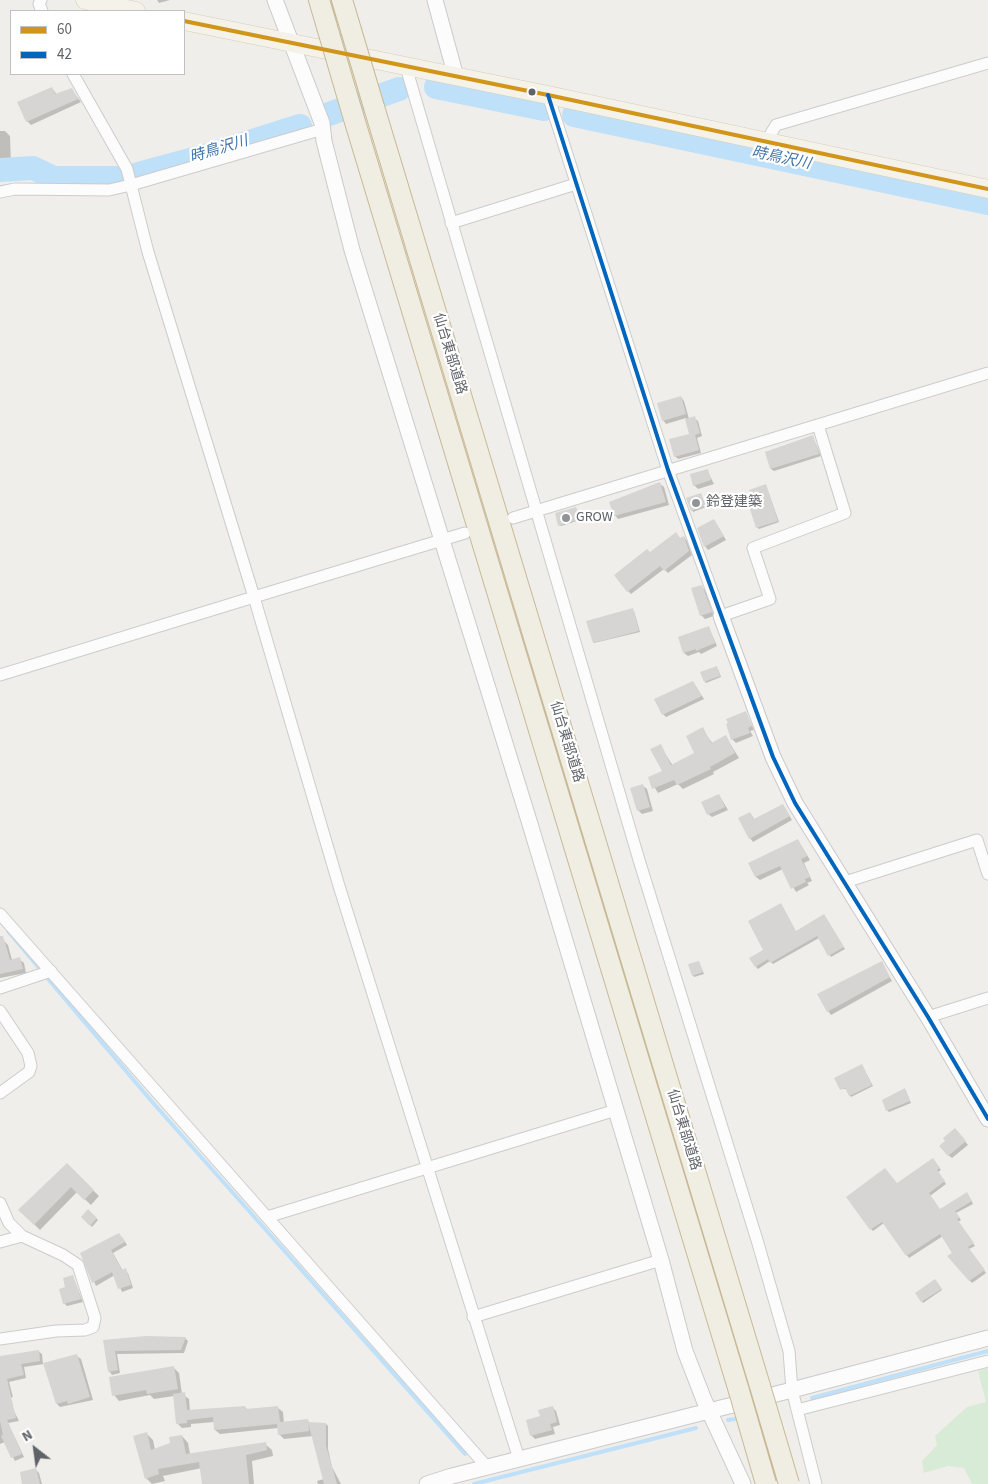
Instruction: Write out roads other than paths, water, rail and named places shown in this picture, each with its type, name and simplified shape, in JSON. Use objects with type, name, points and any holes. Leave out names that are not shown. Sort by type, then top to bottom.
[{"type":"highway","name":"仙台東部道路","points":[[319,0],[766,1484]]},
{"type":"highway","name":"仙台東部道路","points":[[342,0],[789,1484]]},
{"type":"main road","points":[[85,0],[131,10]]},
{"type":"main road","points":[[185,21],[548,95],[988,189]]},
{"type":"street","points":[[275,0],[315,102],[352,250],[616,1110],[661,1260],[685,1351],[709,1411],[743,1484]]},
{"type":"street","points":[[436,0],[456,76]]},
{"type":"street","points":[[766,142],[776,125],[988,63]]},
{"type":"street","points":[[406,67],[636,850],[760,1249],[789,1351],[792,1390],[816,1484]]},
{"type":"street","points":[[74,75],[127,168],[148,252],[254,597],[339,886],[519,1459]]},
{"type":"street","points":[[548,95],[668,470],[773,757],[795,803],[928,1017],[988,1119]]},
{"type":"street","points":[[0,192],[15,189],[109,190],[323,129]]},
{"type":"street","points":[[451,223],[576,184]]},
{"type":"street","points":[[513,518],[988,373]]},
{"type":"street","points":[[721,616],[770,599],[752,548],[845,513],[818,424]]},
{"type":"street","points":[[0,675],[465,533]]},
{"type":"street","points":[[845,882],[977,840],[988,874]]},
{"type":"street","points":[[0,914],[487,1467]]},
{"type":"street","points":[[0,988],[51,971]]},
{"type":"street","points":[[928,1017],[988,998]]},
{"type":"street","points":[[0,1011],[28,1053],[31,1066],[29,1072],[0,1093]]},
{"type":"street","points":[[267,1217],[616,1110]]},
{"type":"street","points":[[0,1203],[9,1223],[22,1236],[78,1265],[95,1318],[93,1327],[85,1330],[56,1331],[0,1339]]},
{"type":"street","points":[[0,1242],[22,1236]]},
{"type":"street","points":[[473,1317],[661,1260]]},
{"type":"street","points":[[427,1484],[456,1480],[487,1467],[988,1338]]},
{"type":"street","points":[[798,1410],[988,1361]]},
{"type":"waterway","name":"時鳥沢川","points":[[436,87],[544,109]]},
{"type":"waterway","name":"時鳥沢川","points":[[329,114],[399,89]]},
{"type":"waterway","name":"時鳥沢川","points":[[574,115],[988,203]]},
{"type":"waterway","name":"時鳥沢川","points":[[138,174],[208,155],[300,126]]},
{"type":"waterway","name":"時鳥沢川","points":[[0,170],[33,168],[54,178],[122,178]]},
{"type":"waterway","points":[[8,931],[40,969]]},
{"type":"waterway","points":[[48,979],[154,1104],[465,1454]]},
{"type":"waterway","points":[[812,1398],[988,1351]]},
{"type":"waterway","points":[[728,1420],[735,1419]]},
{"type":"waterway","points":[[474,1484],[696,1428]]},
{"type":"place","name":"鈴登建築","points":[[696,503]]},
{"type":"place","name":"GROW","points":[[566,518]]}]
